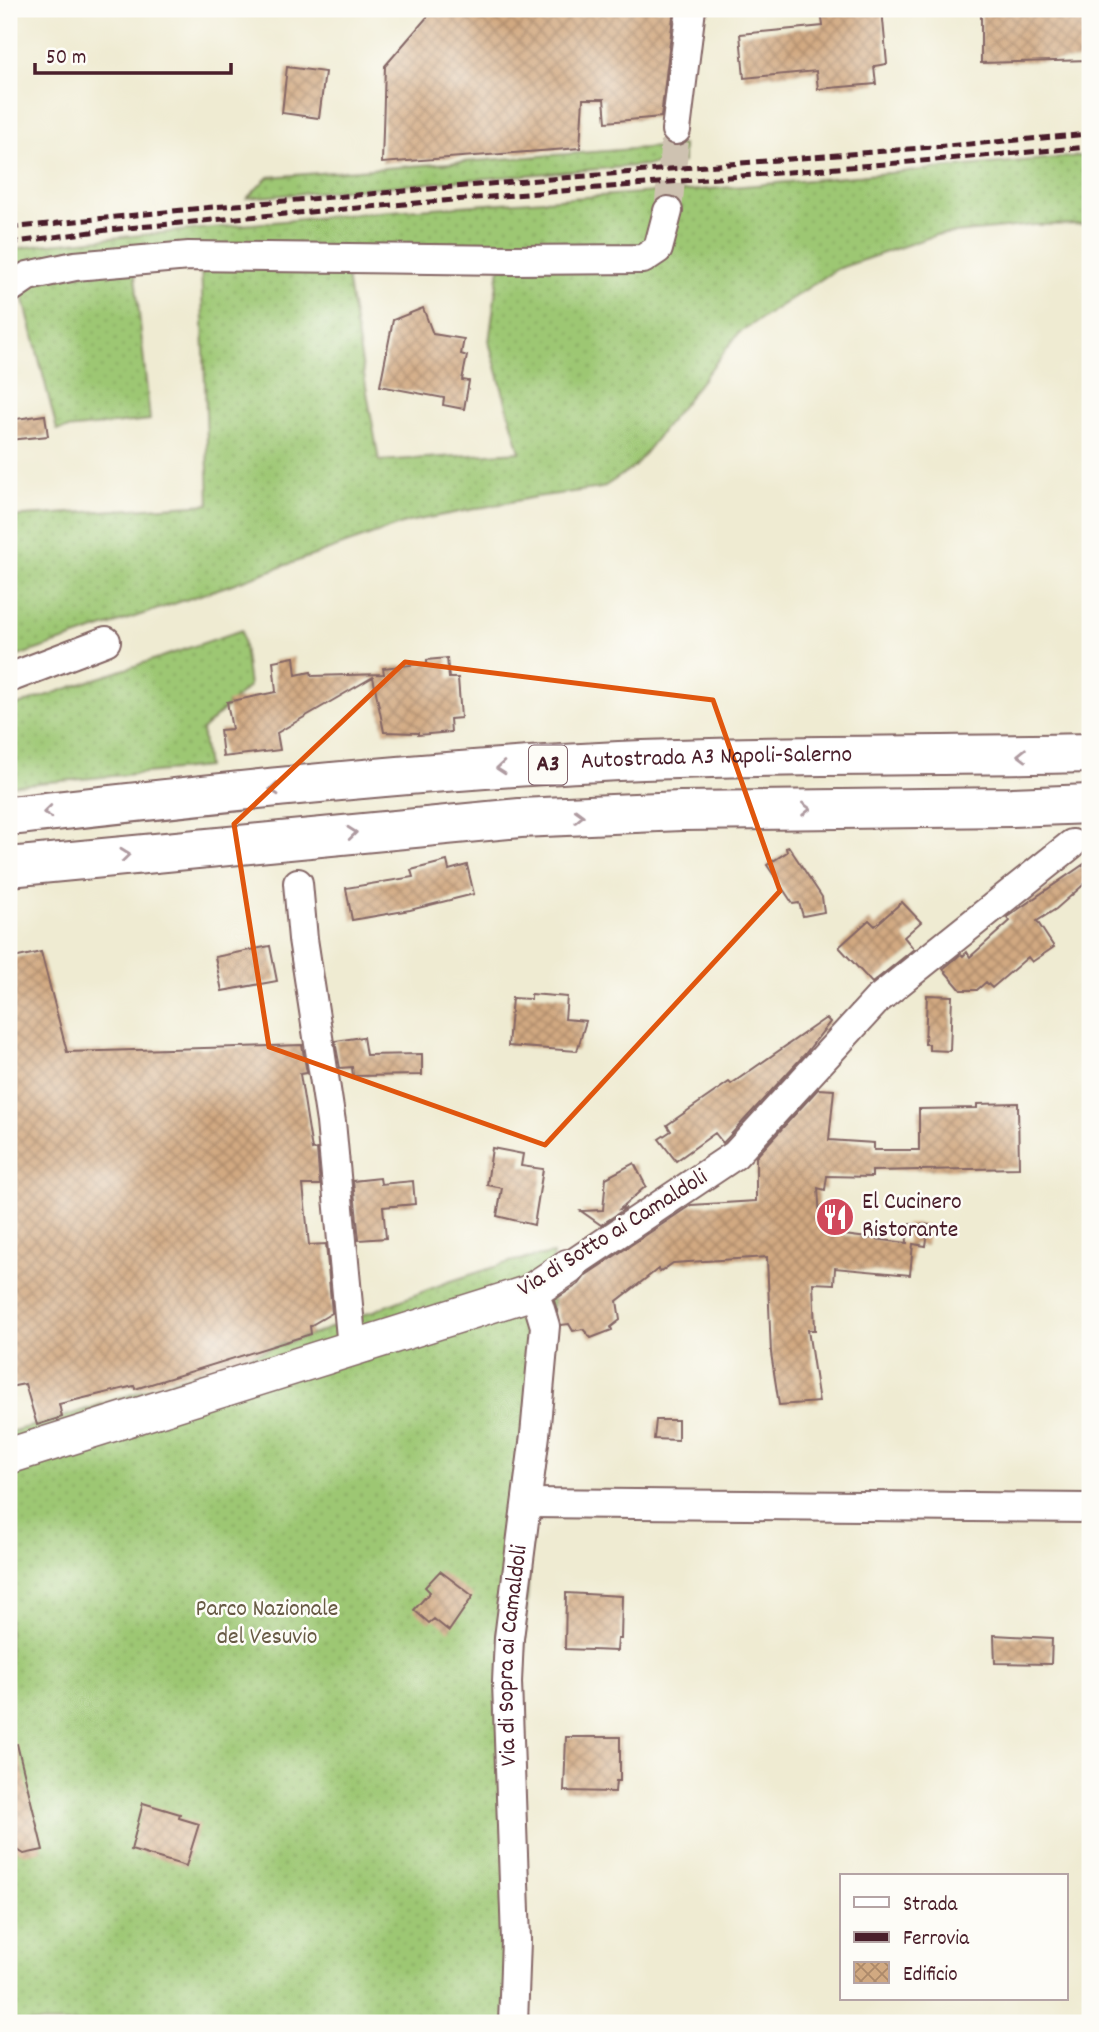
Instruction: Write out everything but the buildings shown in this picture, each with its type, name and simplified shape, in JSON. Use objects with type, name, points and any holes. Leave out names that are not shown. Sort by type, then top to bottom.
[{"type":"highway","name":"Autostrada A3 Napoli-Salerno","points":[[9,816],[530,766],[708,758],[1090,753]]},
{"type":"highway","name":"Autostrada A3 Napoli-Salerno","points":[[9,867],[520,818],[694,811],[1090,804]]},
{"type":"street","points":[[676,130],[691,9]]},
{"type":"street","points":[[9,289],[28,276],[75,266],[189,256],[643,259],[658,249],[668,211]]},
{"type":"street","points":[[9,678],[106,640]]},
{"type":"street","name":"Via di Sotto ai Camaldoli","points":[[9,1456],[529,1293],[735,1155],[877,1000],[1072,844]]},
{"type":"street","points":[[298,883],[303,939],[331,1122],[352,1348]]},
{"type":"street","name":"Via di Sopra ai Camaldoli","points":[[513,2023],[516,1940],[507,1682],[509,1637],[535,1435],[545,1326],[539,1306],[529,1293]]},
{"type":"street","points":[[527,1503],[1090,1508]]},
{"type":"highlighted area","points":[[405,662],[713,700],[780,891],[545,1145],[269,1047],[234,824]]},
{"type":"green space","points":[[683,145],[683,162],[247,198],[268,177]]},
{"type":"green space","points":[[1090,155],[1090,224],[1034,225],[936,235],[837,269],[739,333],[634,467],[602,488],[536,497],[408,522],[9,659],[9,517],[209,504],[201,263],[344,260],[379,461],[520,452],[489,342],[499,268],[667,242],[677,192]]},
{"type":"green space","points":[[668,191],[658,241],[640,253],[189,248],[9,264],[9,250],[40,245],[364,213]]},
{"type":"green space","points":[[134,265],[150,420],[57,430],[20,284]]},
{"type":"green space","points":[[242,630],[249,686],[202,730],[207,767],[9,786],[9,708]]},
{"type":"green space","name":"Parco Nazionale del Vesuvio","points":[[553,1254],[553,1304],[532,1513],[523,1675],[519,1796],[524,2023],[9,2023],[9,1432],[54,1420],[317,1333],[448,1282],[513,1261]]},
{"type":"tunnel","points":[[668,211],[676,130]]},
{"type":"railway","points":[[9,228],[213,207],[1090,134]]},
{"type":"railway","points":[[9,243],[213,220],[1090,147]]},
{"type":"place","name":"El Cucinero Ristorante","points":[[835,1217]]}]
